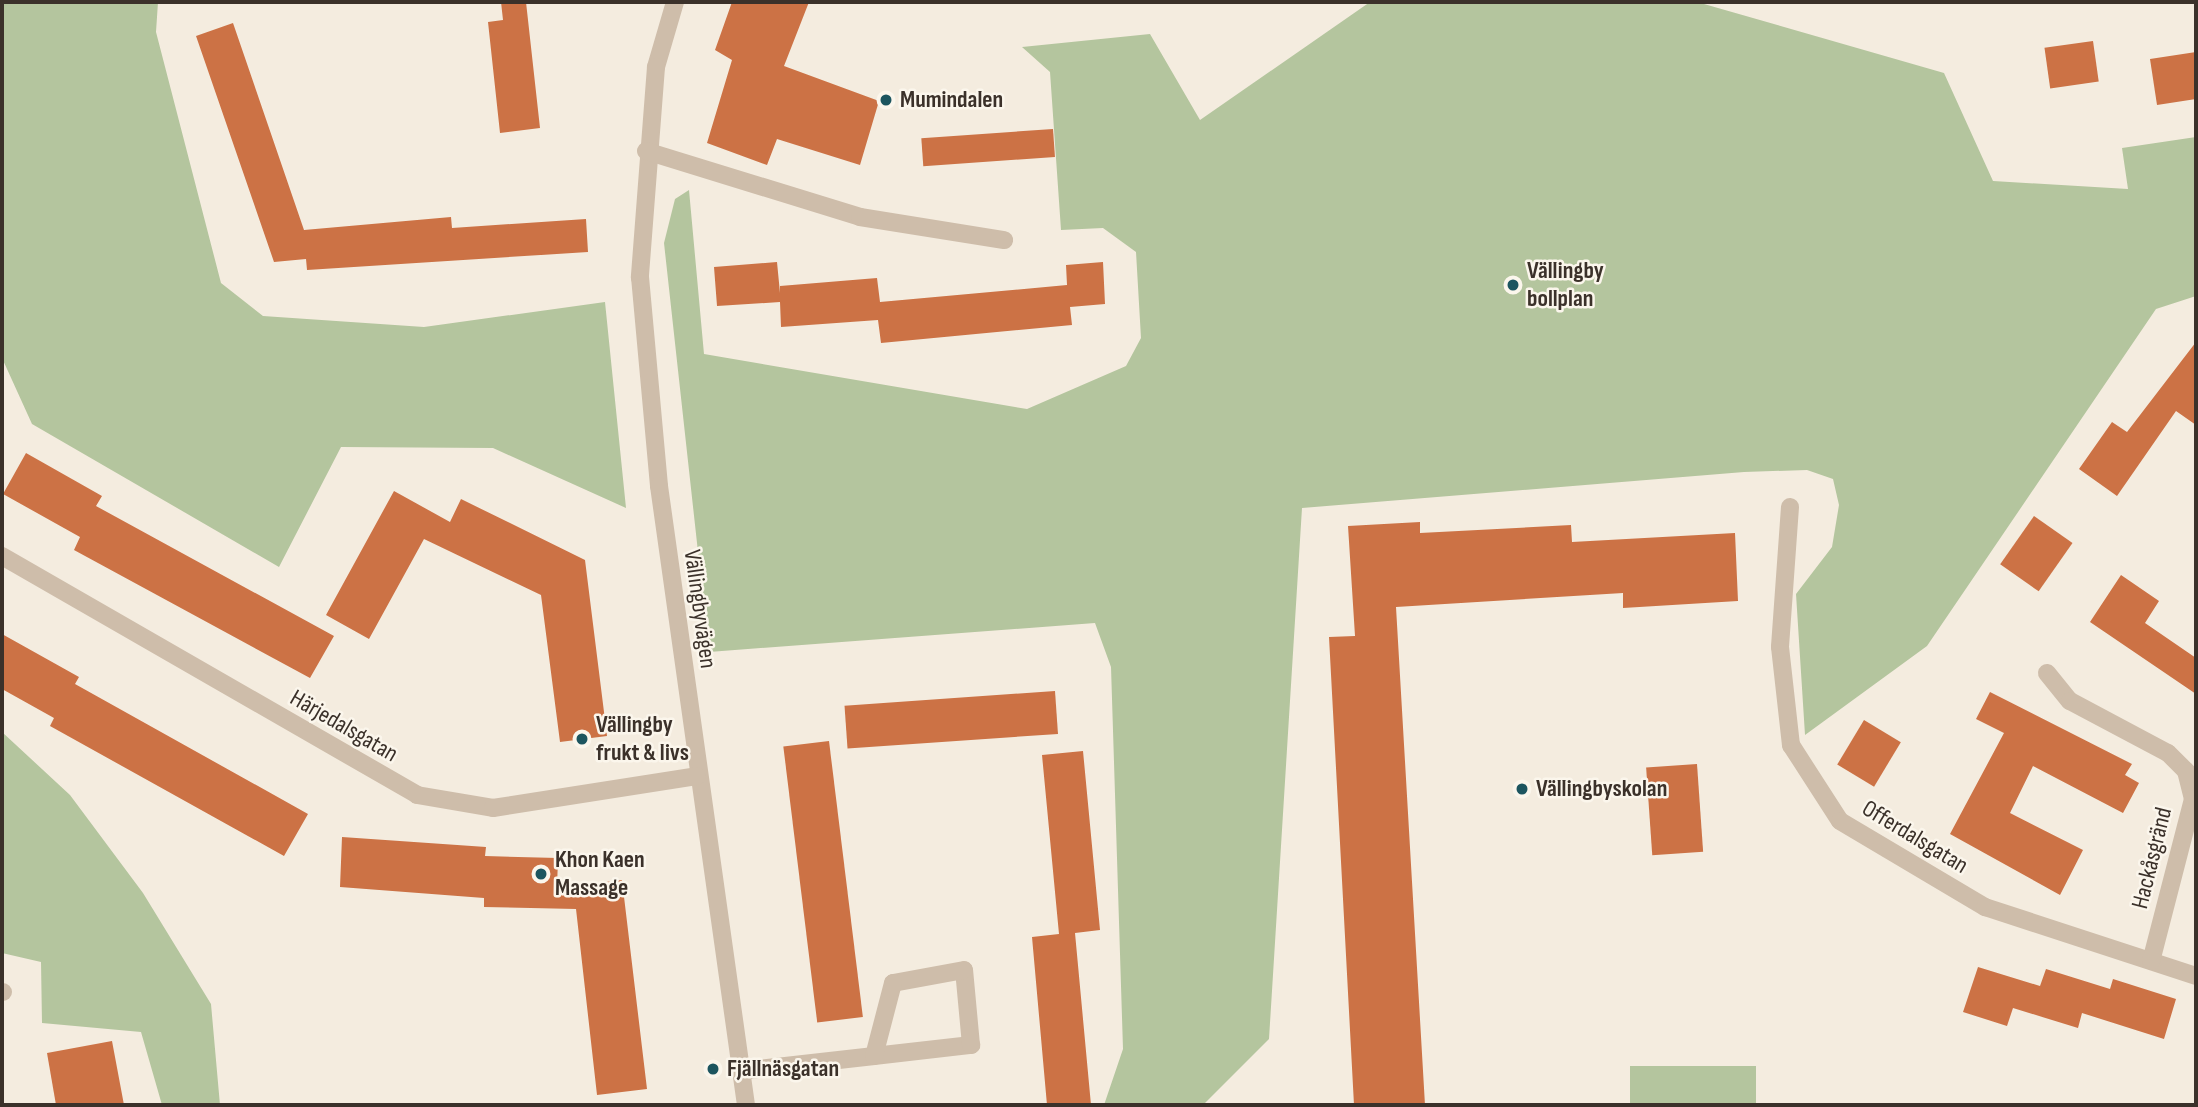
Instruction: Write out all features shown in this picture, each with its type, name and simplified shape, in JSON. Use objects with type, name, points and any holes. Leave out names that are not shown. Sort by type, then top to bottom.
[{"type":"street","name":"Vällingbyvägen","points":[[675,2],[656,67],[646,150],[640,277],[659,486],[697,776],[746,1105]]},
{"type":"street","points":[[646,150],[860,217],[1004,240]]},
{"type":"street","name":"Offerdalsgatan","points":[[1790,507],[1780,647],[1791,745],[1840,821],[1985,907],[2196,975]]},
{"type":"street","name":"Härjedalsgatan","points":[[2,556],[418,795],[493,808],[697,776]]},
{"type":"street","name":"Hackåsgränd","points":[[2047,673],[2070,701],[2168,753],[2186,771],[2193,799],[2151,961]]},
{"type":"street","points":[[741,1071],[874,1056],[971,1045],[964,970],[893,983],[874,1056]]},
{"type":"green space","points":[[2,2],[158,2],[156,32],[221,283],[263,316],[424,327],[605,302],[626,508],[493,448],[341,447],[279,567],[32,424],[2,358]]},
{"type":"green space","points":[[1370,2],[1697,2],[1944,73],[1993,181],[2128,189],[2122,148],[2196,137],[2196,296],[2156,309],[1927,646],[1805,735],[1796,594],[1832,547],[1839,505],[1833,479],[1807,470],[1744,472],[1302,508],[1269,1039],[1203,1105],[1104,1105],[1123,1049],[1111,667],[1095,623],[709,652],[664,243],[675,199],[689,190],[704,354],[1027,409],[1126,366],[1141,338],[1136,252],[1103,228],[1061,230],[1050,72],[1022,47],[1150,34],[1200,120]]},
{"type":"green space","points":[[2,732],[70,795],[143,893],[211,1004],[220,1105],[162,1105],[141,1032],[42,1023],[41,962],[2,953]]},
{"type":"green space","points":[[1630,1066],[1756,1066],[1756,1105],[1630,1105]]},
{"type":"building","points":[[501,2],[526,2],[540,128],[500,133],[488,22],[503,20]]},
{"type":"building","points":[[732,2],[809,2],[784,66],[879,101],[860,165],[777,139],[767,165],[707,143],[732,60],[715,50]]},
{"type":"building","points":[[233,23],[304,230],[451,217],[452,228],[586,219],[588,252],[307,270],[306,259],[274,262],[196,36]]},
{"type":"building","points":[[2093,41],[2099,82],[2050,88],[2044,48]]},
{"type":"building","points":[[2196,52],[2196,99],[2157,105],[2150,59]]},
{"type":"building","points":[[1053,129],[1055,157],[923,166],[921,138]]},
{"type":"building","points":[[777,262],[780,293],[780,286],[877,278],[880,302],[1067,285],[1066,265],[1103,262],[1105,304],[1070,307],[1072,325],[881,343],[878,320],[781,327],[780,302],[717,306],[714,267]]},
{"type":"building","points":[[2196,342],[2196,425],[2176,411],[2117,496],[2079,469],[2112,422],[2127,432]]},
{"type":"building","points":[[26,453],[102,496],[96,506],[334,636],[310,678],[74,550],[80,537],[3,494]]},
{"type":"building","points":[[394,491],[450,522],[461,499],[585,560],[607,736],[560,742],[541,595],[424,539],[369,639],[326,615]]},
{"type":"building","points":[[2034,516],[2073,543],[2039,591],[2000,564]]},
{"type":"building","points":[[1420,522],[1420,533],[1571,525],[1572,542],[1735,533],[1738,601],[1623,608],[1623,593],[1396,607],[1425,1105],[1354,1105],[1329,637],[1355,636],[1348,526]]},
{"type":"building","points":[[2121,575],[2159,601],[2145,623],[2196,658],[2196,694],[2090,622]]},
{"type":"building","points":[[2,634],[79,677],[75,684],[308,814],[284,856],[50,726],[54,718],[2,689]]},
{"type":"building","points":[[1055,691],[1058,734],[848,749],[845,706]]},
{"type":"building","points":[[1990,692],[2132,764],[2125,775],[2139,783],[2123,813],[2033,766],[2010,813],[2083,850],[2060,895],[1950,834],[2004,733],[1976,719]]},
{"type":"building","points":[[1864,720],[1901,742],[1874,787],[1837,765]]},
{"type":"building","points":[[829,741],[863,1017],[817,1023],[783,747]]},
{"type":"building","points":[[1083,751],[1100,930],[1075,933],[1091,1105],[1047,1105],[1032,937],[1059,934],[1042,755]]},
{"type":"building","points":[[1697,764],[1703,852],[1652,855],[1646,768]]},
{"type":"building","points":[[342,837],[486,847],[485,856],[558,858],[557,888],[622,880],[647,1089],[597,1095],[576,909],[484,907],[484,898],[340,887]]},
{"type":"building","points":[[1978,967],[2040,986],[2046,969],[2110,989],[2113,979],[2176,999],[2164,1039],[2082,1013],[2078,1028],[2013,1008],[2007,1026],[1963,1012]]},
{"type":"building","points":[[112,1041],[124,1105],[56,1105],[47,1053]]},
{"type":"place","name":"Mumindalen","points":[[886,100]]},
{"type":"place","name":"Vällingby bollplan","points":[[1513,285]]},
{"type":"place","name":"Vällingby frukt & livs","points":[[582,739]]},
{"type":"place","name":"Vällingbyskolan","points":[[1522,789]]},
{"type":"place","name":"Khon Kaen Massage","points":[[541,874]]},
{"type":"place","name":"Fjällnäsgatan","points":[[713,1069]]}]
